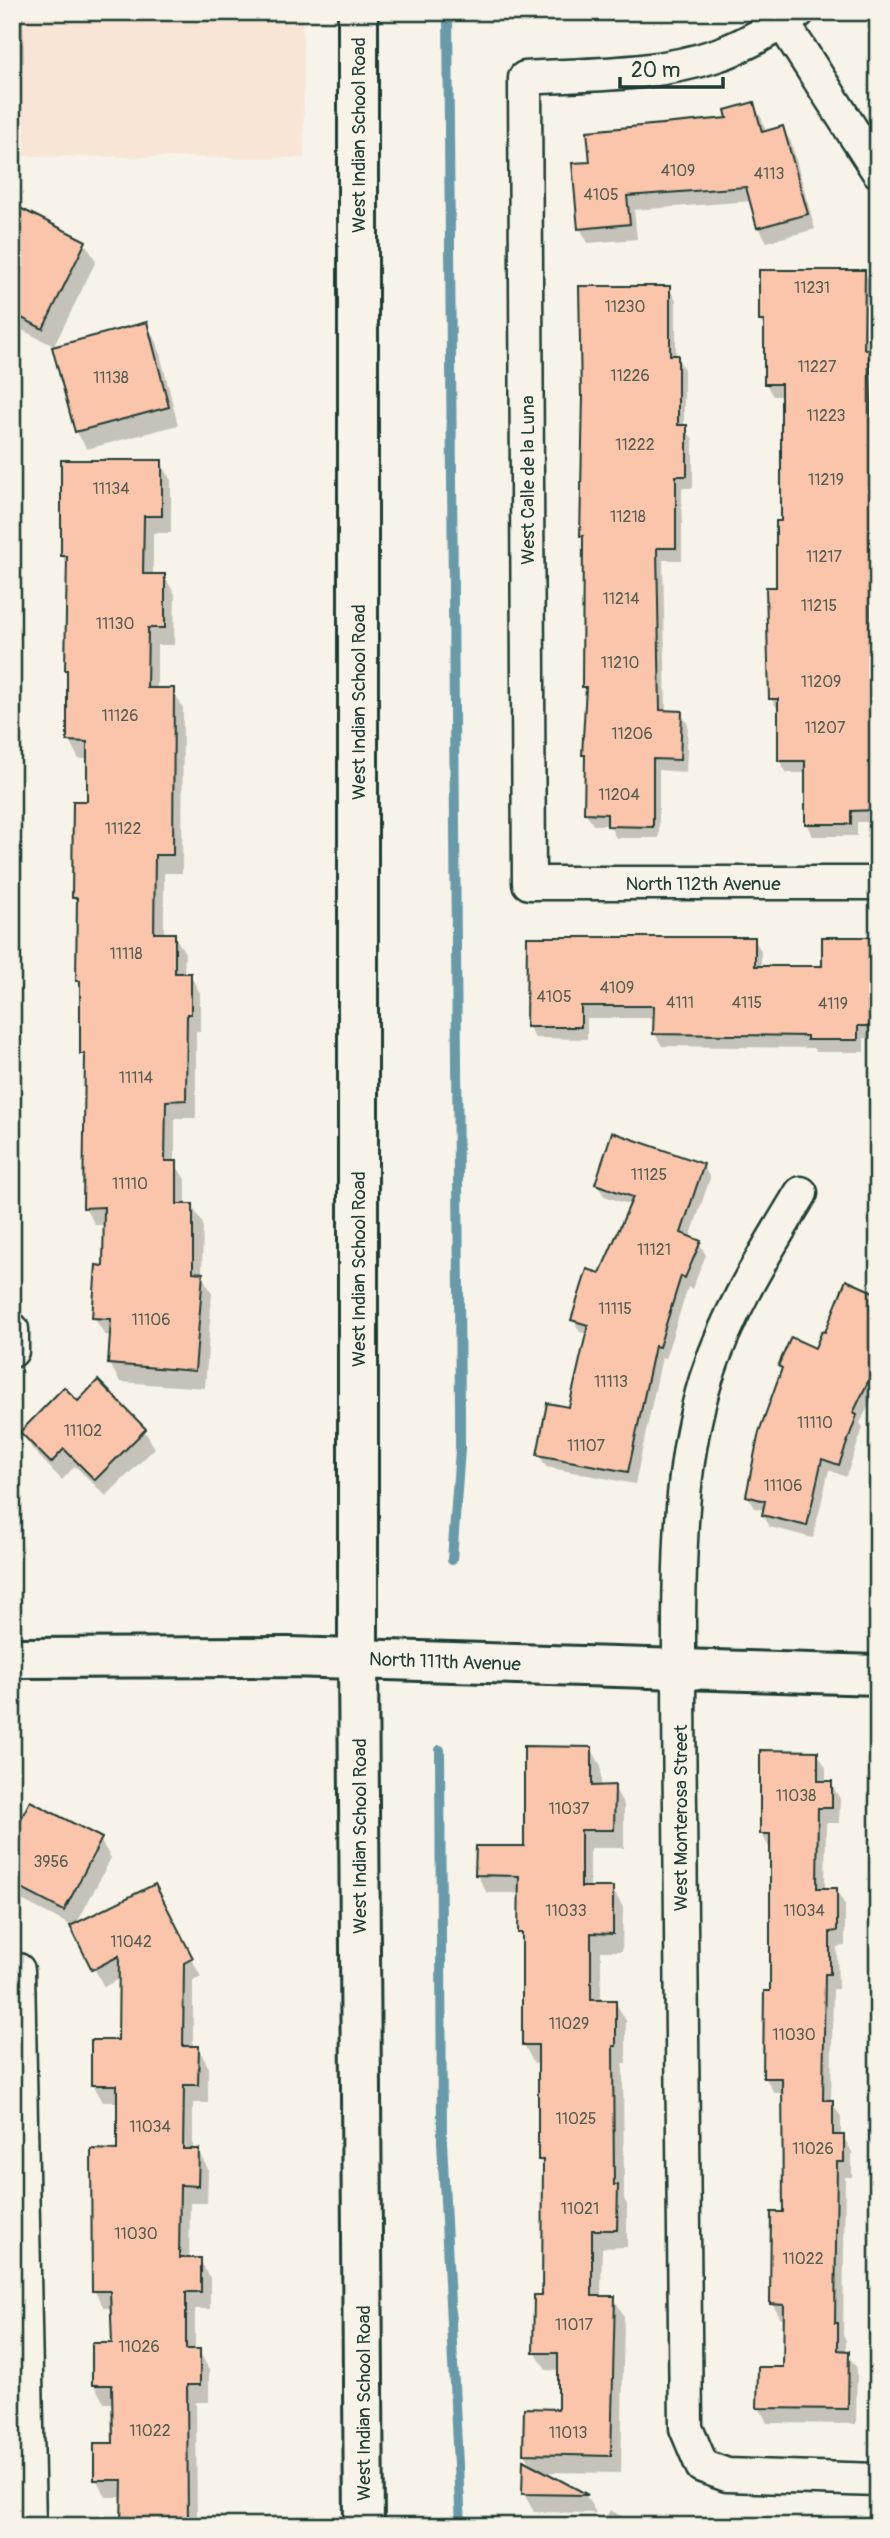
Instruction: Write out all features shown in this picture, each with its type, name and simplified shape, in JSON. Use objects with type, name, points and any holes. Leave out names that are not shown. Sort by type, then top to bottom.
[{"type":"main road","name":"West Indian School Road","points":[[358,12],[358,1658],[364,2526]]},
{"type":"main road","name":"North 111th Avenue","points":[[12,1658],[358,1658],[878,1675]]},
{"type":"street","name":"West Calle de la Luna","points":[[529,883],[525,78],[639,71],[679,65],[719,55],[791,18]]},
{"type":"street","points":[[791,18],[878,171]]},
{"type":"street","name":"North 112th Avenue","points":[[529,883],[878,883]]},
{"type":"street","name":"West Monterosa Street","points":[[802,1193],[746,1285],[723,1333],[706,1381],[685,1477],[680,1526],[685,2428],[702,2466],[727,2475],[878,2480]]},
{"type":"street","points":[[12,1329],[13,1351]]},
{"type":"street","points":[[15,1970],[29,2526]]},
{"type":"shaded area","points":[[12,12],[303,12],[304,158],[12,156]]},
{"type":"building","points":[[754,102],[762,132],[783,126],[808,214],[757,228],[746,187],[627,196],[630,224],[578,229],[572,163],[590,162],[587,131],[727,118],[725,110]]},
{"type":"building","points":[[12,204],[86,241],[43,329],[12,313]]},
{"type":"building","points":[[759,270],[865,270],[864,349],[869,349],[871,397],[872,772],[875,772],[875,810],[851,811],[851,824],[805,824],[805,761],[778,761],[778,699],[769,699],[766,587],[776,587],[776,521],[781,521],[781,384],[764,384],[764,321],[759,321]]},
{"type":"building","points":[[579,286],[670,286],[670,355],[678,355],[678,425],[687,425],[687,476],[676,476],[676,548],[657,548],[660,710],[682,711],[680,760],[653,759],[653,827],[607,826],[607,814],[584,813],[585,755],[582,755],[586,687],[582,687],[583,536],[580,536],[583,396]]},
{"type":"building","points":[[147,322],[169,407],[75,432],[52,347]]},
{"type":"building","points":[[61,460],[162,460],[162,516],[144,516],[143,574],[165,574],[165,628],[148,628],[147,688],[174,688],[173,855],[155,855],[154,933],[175,933],[175,973],[191,973],[191,1014],[187,1014],[186,1100],[166,1101],[165,1161],[177,1161],[177,1204],[193,1204],[193,1272],[203,1273],[195,1371],[108,1364],[111,1319],[92,1318],[96,1265],[103,1266],[104,1207],[83,1208],[85,1054],[80,1054],[80,981],[76,981],[77,898],[72,898],[73,801],[87,801],[87,742],[67,741],[67,556],[61,556]]},
{"type":"building","points":[[527,937],[755,937],[755,966],[822,966],[822,937],[878,937],[878,1026],[858,1026],[858,1040],[807,1040],[807,1036],[653,1034],[654,1006],[581,1006],[581,1027],[526,1027]]},
{"type":"building","points":[[612,1132],[704,1164],[681,1233],[701,1241],[685,1278],[681,1276],[659,1347],[655,1346],[628,1472],[537,1455],[547,1403],[569,1407],[588,1325],[571,1320],[587,1269],[600,1273],[633,1197],[595,1184]]},
{"type":"building","points":[[846,1280],[878,1294],[878,1361],[853,1413],[857,1415],[839,1465],[822,1459],[807,1526],[762,1515],[765,1501],[746,1496],[759,1432],[782,1368],[778,1366],[791,1337],[815,1348],[822,1331],[825,1332]]},
{"type":"building","points":[[98,1380],[146,1429],[95,1480],[64,1449],[51,1463],[20,1432],[64,1387],[78,1401]]},
{"type":"building","points":[[524,1746],[592,1747],[592,1786],[615,1785],[614,1830],[581,1830],[581,1887],[613,1887],[613,1934],[591,1933],[591,2000],[616,2000],[616,2046],[613,2046],[617,2230],[592,2230],[592,2296],[615,2296],[611,2456],[523,2454],[524,2408],[558,2409],[558,2353],[533,2353],[534,2295],[542,2295],[543,2160],[538,2160],[538,2045],[522,2045],[519,1876],[475,1875],[476,1846],[524,1846]]},
{"type":"building","points":[[760,1750],[818,1751],[818,1781],[832,1781],[832,1808],[818,1808],[817,1888],[837,1888],[837,1931],[830,1932],[830,1974],[825,1974],[823,2100],[833,2100],[833,2135],[844,2135],[844,2162],[837,2162],[835,2323],[838,2323],[838,2350],[849,2351],[848,2409],[757,2408],[758,2367],[783,2367],[784,2305],[770,2304],[771,2212],[783,2212],[782,2078],[763,2078],[764,1991],[770,1991],[770,1834],[760,1834]]},
{"type":"building","points":[[30,1801],[102,1838],[64,1911],[12,1884],[12,1836]]},
{"type":"building","points":[[155,1884],[193,1958],[184,1963],[183,2046],[199,2046],[198,2085],[184,2085],[183,2149],[199,2149],[198,2186],[180,2185],[179,2258],[201,2258],[201,2292],[186,2292],[186,2349],[200,2349],[200,2385],[187,2385],[188,2526],[121,2526],[122,2480],[94,2480],[94,2443],[113,2443],[112,2385],[92,2385],[92,2343],[112,2343],[110,2291],[92,2291],[91,2149],[117,2150],[117,2085],[91,2085],[91,2040],[118,2040],[119,1956],[92,1970],[70,1926]]},
{"type":"building","points":[[523,2460],[588,2495],[522,2494]]},
{"type":"waterway","points":[[448,12],[460,1411],[452,1560]]},
{"type":"waterway","points":[[440,1750],[442,2141],[461,2526]]}]
